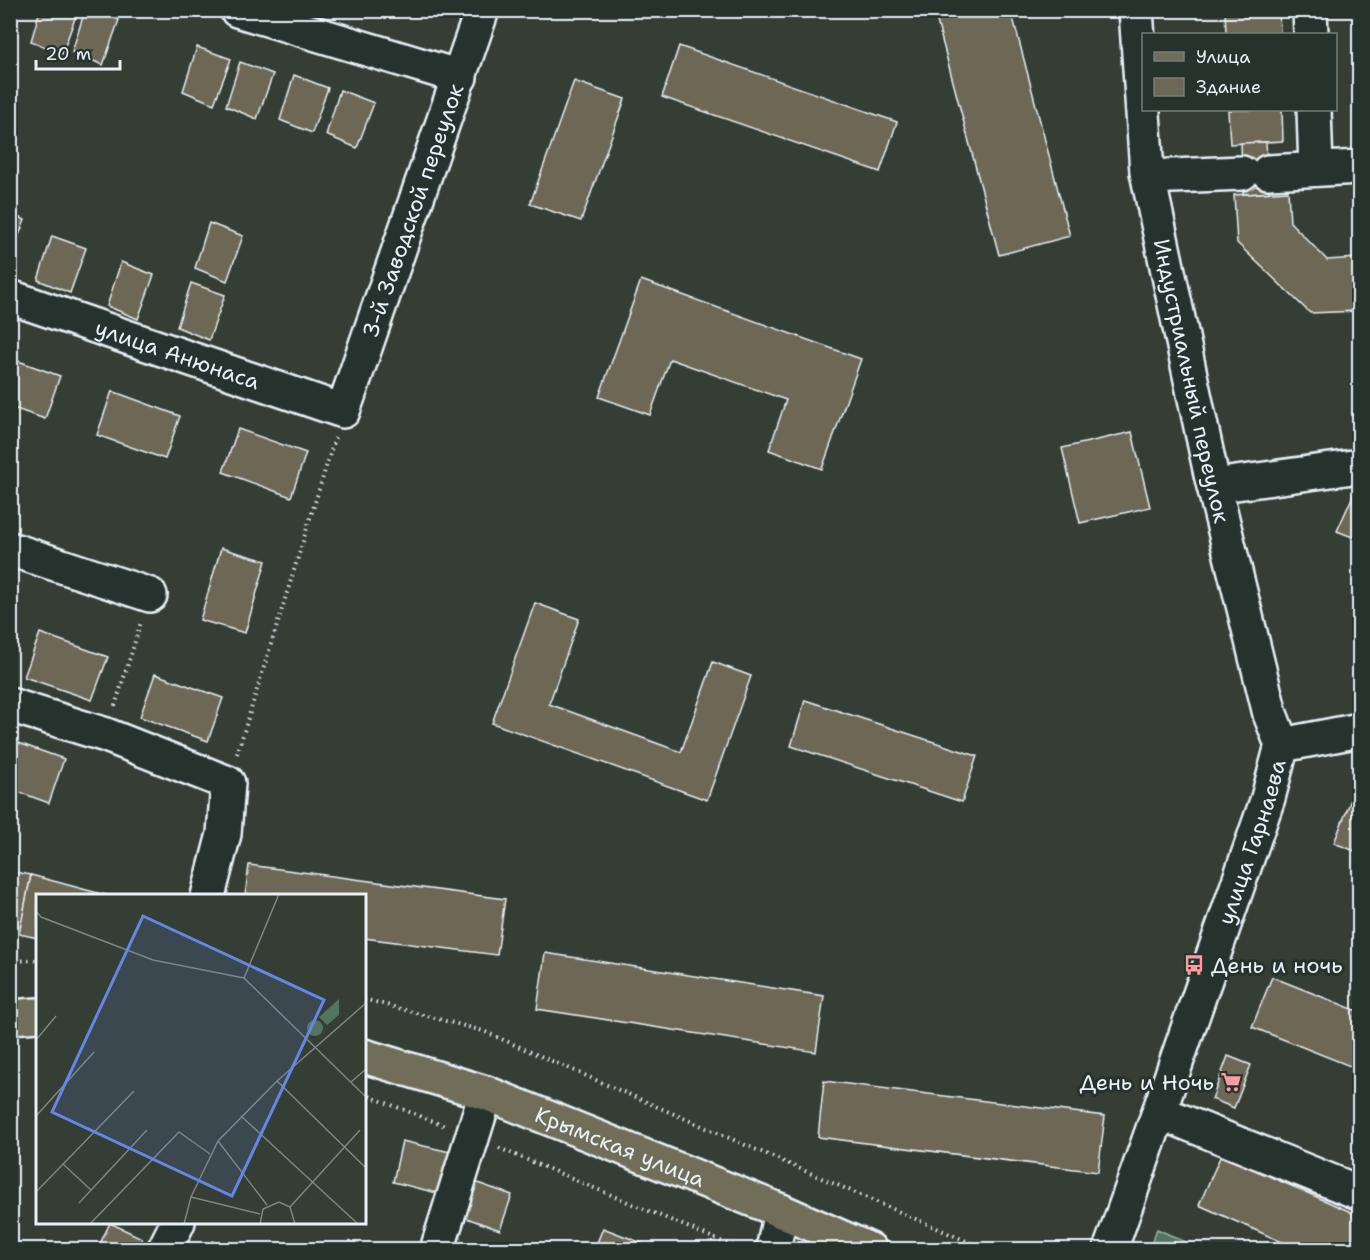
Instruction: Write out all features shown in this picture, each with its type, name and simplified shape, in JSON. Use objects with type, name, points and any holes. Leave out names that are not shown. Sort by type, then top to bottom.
[{"type":"main road","points":[[10,1017],[36,1015]]},
{"type":"main road","name":"Крымская улица","points":[[366,1057],[486,1093],[781,1211],[870,1250]]},
{"type":"street","points":[[237,10],[460,77]]},
{"type":"street","name":"3-й Заводской переулок","points":[[343,411],[482,10]]},
{"type":"street","name":"Индустриальный переулок","points":[[1136,10],[1142,87]]},
{"type":"street","points":[[1310,10],[1311,33]]},
{"type":"street","name":"Индустриальный переулок","points":[[1144,111],[1149,177],[1214,486],[1270,714],[1282,745]]},
{"type":"street","points":[[1314,111],[1317,169]]},
{"type":"street","points":[[1149,177],[1359,167]]},
{"type":"street","name":"улица Анюнаса","points":[[10,297],[343,411]]},
{"type":"street","points":[[1214,486],[1359,466]]},
{"type":"street","points":[[10,549],[150,595]]},
{"type":"street","points":[[10,705],[106,735],[228,783],[224,834],[209,894]]},
{"type":"street","name":"улица Гарнаева","points":[[1110,1250],[1268,798],[1282,745],[1359,730]]},
{"type":"street","points":[[437,1250],[486,1093]]},
{"type":"street","points":[[1159,1112],[1359,1193]]},
{"type":"street","points":[[773,1250],[781,1211]]},
{"type":"street","points":[[164,1250],[177,1224]]},
{"type":"path","points":[[228,783],[343,411]]},
{"type":"path","points":[[106,735],[150,595]]},
{"type":"path","points":[[10,961],[36,960]]},
{"type":"path","points":[[366,1000],[483,1031],[987,1250]]},
{"type":"path","points":[[366,1095],[471,1136],[742,1250]]},
{"type":"green space","points":[[1157,1229],[1201,1249],[1149,1249]]},
{"type":"building","points":[[40,10],[78,10],[62,54],[31,41]]},
{"type":"building","points":[[85,10],[93,10],[119,20],[103,65],[72,52]]},
{"type":"building","points":[[934,10],[1011,10],[1070,236],[999,255]]},
{"type":"building","points":[[1225,10],[1279,10],[1280,33],[1226,33]]},
{"type":"building","points":[[679,46],[897,122],[880,172],[662,97]]},
{"type":"building","points":[[197,47],[231,59],[214,104],[183,91]]},
{"type":"building","points":[[240,62],[273,74],[257,119],[226,106]]},
{"type":"building","points":[[294,75],[328,88],[312,133],[280,120]]},
{"type":"building","points":[[574,81],[625,99],[581,221],[530,204]]},
{"type":"building","points":[[340,90],[374,103],[357,148],[326,135]]},
{"type":"building","points":[[1228,111],[1282,111],[1283,141],[1230,144]]},
{"type":"building","points":[[1266,142],[1269,193],[1243,194],[1241,143]]},
{"type":"building","points":[[1288,191],[1290,222],[1327,260],[1357,258],[1359,311],[1310,313],[1237,243],[1234,195]]},
{"type":"building","points":[[10,214],[25,220],[10,258]]},
{"type":"building","points":[[209,223],[243,236],[227,281],[195,268]]},
{"type":"building","points":[[52,236],[86,248],[70,293],[38,280]]},
{"type":"building","points":[[121,262],[154,275],[138,319],[107,306]]},
{"type":"building","points":[[1358,273],[1360,273],[1358,303]]},
{"type":"building","points":[[641,280],[861,359],[822,469],[769,450],[786,400],[670,359],[650,415],[599,397]]},
{"type":"building","points":[[191,283],[225,295],[209,340],[177,327]]},
{"type":"building","points":[[10,358],[60,376],[45,419],[10,407]]},
{"type":"building","points":[[112,391],[180,416],[165,459],[97,435]]},
{"type":"building","points":[[238,429],[306,453],[291,497],[223,472]]},
{"type":"building","points":[[1132,432],[1150,507],[1080,523],[1062,448]]},
{"type":"building","points":[[1360,480],[1360,540],[1337,531]]},
{"type":"building","points":[[221,548],[266,561],[245,633],[200,620]]},
{"type":"building","points":[[535,603],[579,619],[549,704],[681,752],[713,662],[751,676],[707,800],[492,723]]},
{"type":"building","points":[[40,633],[108,657],[92,700],[24,677]]},
{"type":"building","points":[[155,674],[223,698],[208,741],[140,717]]},
{"type":"building","points":[[805,700],[977,756],[962,802],[791,746]]},
{"type":"building","points":[[10,740],[64,759],[49,803],[10,789]]},
{"type":"building","points":[[1354,792],[1360,794],[1360,853],[1334,843]]},
{"type":"building","points":[[249,865],[505,899],[497,955],[366,938],[366,894],[245,894]]},
{"type":"building","points":[[10,871],[31,875],[21,926],[10,925]]},
{"type":"building","points":[[31,875],[102,894],[36,894],[36,938],[19,934]]},
{"type":"building","points":[[545,953],[824,996],[816,1052],[537,1009]]},
{"type":"building","points":[[1272,977],[1360,1012],[1360,1070],[1252,1027]]},
{"type":"building","name":"День и Ночь","points":[[1228,1056],[1251,1065],[1234,1108],[1212,1099]]},
{"type":"building","points":[[824,1081],[1105,1116],[1098,1172],[818,1137]]},
{"type":"building","points":[[402,1141],[459,1154],[449,1196],[393,1182]]},
{"type":"building","points":[[1221,1155],[1360,1216],[1360,1250],[1300,1250],[1199,1205]]},
{"type":"building","points":[[469,1180],[512,1195],[500,1230],[458,1215]]},
{"type":"building","points":[[110,1224],[142,1238],[137,1250],[97,1250]]},
{"type":"building","points":[[603,1228],[642,1243],[640,1250],[594,1250]]},
{"type":"building","points":[[213,1241],[231,1250],[210,1250]]},
{"type":"place","name":"День и ночь","points":[[1194,965]]},
{"type":"place","name":"День и Ночь","points":[[1231,1082]]}]
